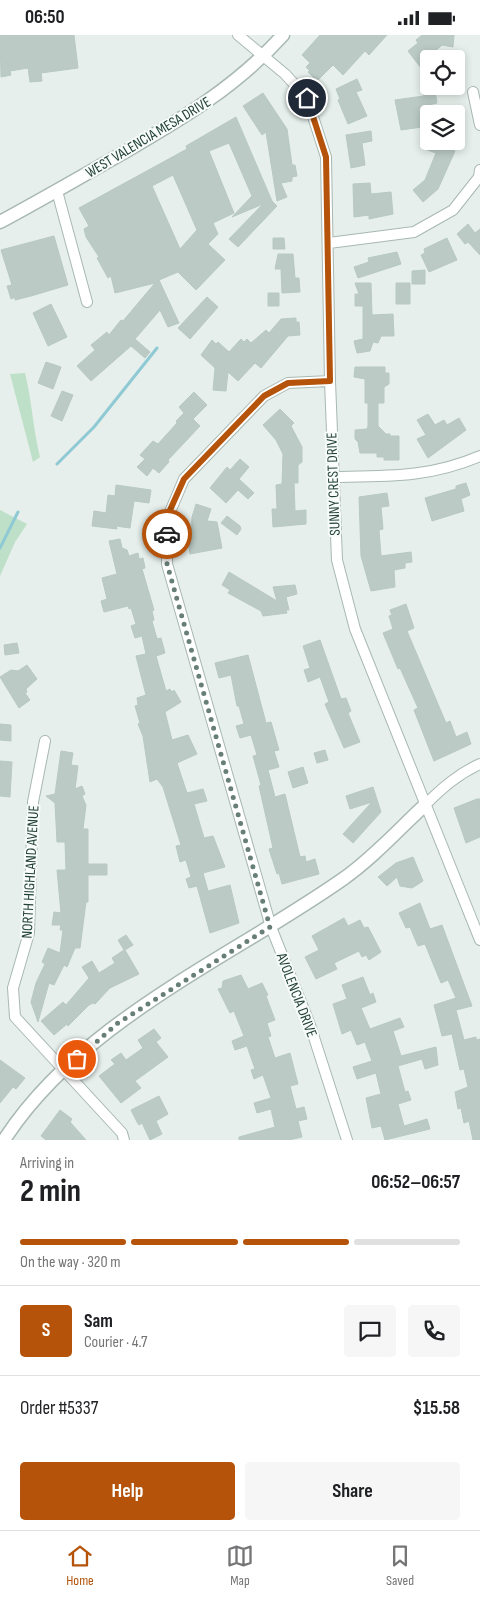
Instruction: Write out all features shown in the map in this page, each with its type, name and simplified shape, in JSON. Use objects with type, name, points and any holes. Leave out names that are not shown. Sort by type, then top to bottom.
[{"type":"street","name":"SUNNY CREST DRIVE","points":[[238,35],[285,74],[307,98],[318,127],[326,157],[332,477],[337,560],[355,629],[480,940]]},
{"type":"street","name":"WEST VALENCIA MESA DRIVE","points":[[0,222],[183,118],[223,92],[264,56],[283,35]]},
{"type":"street","points":[[473,92],[480,125]]},
{"type":"street","points":[[329,243],[414,232],[453,210],[479,177],[480,170]]},
{"type":"street","points":[[57,191],[87,302]]},
{"type":"street","name":"AVOLENCIA DRIVE","points":[[330,381],[288,383],[264,396],[184,479],[166,519],[167,564],[270,927],[310,1025],[347,1140]]},
{"type":"street","points":[[332,477],[419,475],[453,467],[480,456]]},
{"type":"street","name":"NORTH HIGHLAND AVENUE","points":[[45,741],[34,802],[29,933],[13,988],[15,1017],[122,1133],[124,1140]]},
{"type":"street","points":[[4,1140],[20,1115],[63,1070],[118,1023],[346,877],[443,787],[465,771],[480,764]]},
{"type":"green space","points":[[25,373],[40,457],[33,462],[10,374]]},
{"type":"green space","points":[[0,510],[27,524],[15,542],[0,576]]},
{"type":"building","points":[[0,35],[74,35],[78,68],[41,73],[42,81],[30,82],[28,68],[10,71],[11,75],[1,77]]},
{"type":"building","points":[[320,35],[387,35],[369,55],[365,51],[343,75],[333,65],[317,81],[308,72],[310,71],[306,67],[310,63],[302,55]]},
{"type":"building","points":[[422,35],[454,35],[453,47],[442,45],[436,50],[420,50],[420,67],[408,51],[418,43],[416,40]]},
{"type":"building","points":[[357,79],[362,90],[356,92],[367,116],[348,124],[338,100],[340,99],[336,89]]},
{"type":"building","points":[[263,93],[287,129],[292,165],[295,165],[297,176],[292,177],[292,181],[281,183],[287,197],[277,201],[266,132],[262,135],[243,106]]},
{"type":"building","points":[[436,95],[437,103],[420,105],[420,127],[401,130],[395,100]]},
{"type":"building","points":[[236,117],[272,201],[277,206],[238,247],[229,239],[263,204],[232,217],[252,196],[229,143],[209,151],[234,213],[213,223],[218,234],[208,244],[225,260],[196,290],[178,272],[159,280],[179,323],[168,327],[160,310],[135,339],[150,352],[145,358],[131,346],[91,381],[77,366],[95,350],[91,345],[107,332],[109,335],[155,283],[115,293],[111,276],[108,278],[97,258],[99,257],[86,237],[84,229],[89,226],[79,208],[187,149],[186,146]],"holes":[[[173,175],[197,230],[180,249],[152,186]]]},
{"type":"building","points":[[371,131],[372,141],[362,143],[365,165],[351,168],[346,135]]},
{"type":"building","points":[[428,150],[455,151],[438,189],[423,202],[413,190],[425,180],[436,153]]},
{"type":"building","points":[[370,183],[371,194],[391,192],[393,214],[369,219],[369,215],[354,217],[353,184]]},
{"type":"building","points":[[468,224],[475,233],[480,229],[480,255],[468,242],[465,244],[457,234]]},
{"type":"building","points":[[54,236],[68,285],[15,300],[15,297],[11,299],[7,286],[12,285],[1,250]]},
{"type":"building","points":[[273,238],[284,238],[285,249],[273,249]]},
{"type":"building","points":[[447,238],[457,260],[429,272],[421,255],[425,253],[424,249]]},
{"type":"building","points":[[397,252],[401,264],[358,278],[354,267],[369,262],[368,258]]},
{"type":"building","points":[[278,254],[293,254],[295,278],[299,278],[300,292],[282,293],[281,269],[275,269]]},
{"type":"building","points":[[425,270],[425,284],[412,284],[412,271]]},
{"type":"building","points":[[355,283],[371,283],[372,315],[393,314],[394,336],[381,336],[378,343],[373,342],[370,351],[357,353],[354,341],[363,339],[363,306],[355,306],[355,294],[359,294]]},
{"type":"building","points":[[396,283],[410,283],[410,304],[396,304]]},
{"type":"building","points":[[268,293],[279,293],[279,306],[268,306]]},
{"type":"building","points":[[207,297],[218,307],[190,339],[178,328]]},
{"type":"building","points":[[51,304],[67,337],[48,346],[33,313]]},
{"type":"building","points":[[296,318],[296,322],[299,322],[300,335],[288,336],[261,368],[255,363],[238,381],[228,372],[226,391],[213,390],[215,368],[201,355],[212,340],[216,344],[218,342],[229,352],[241,339],[244,342],[247,339],[251,343],[266,330],[269,333],[281,319]]},
{"type":"building","points":[[46,362],[61,367],[53,389],[38,383]]},
{"type":"building","points":[[355,367],[385,367],[385,373],[389,373],[389,384],[384,387],[384,403],[378,403],[378,426],[386,434],[390,434],[390,436],[399,436],[399,460],[384,460],[384,457],[377,457],[377,453],[360,453],[358,442],[355,439],[355,430],[367,429],[368,403],[365,403],[365,379],[354,377]]},
{"type":"building","points":[[62,391],[73,395],[62,421],[51,416]]},
{"type":"building","points":[[194,392],[207,405],[193,419],[200,426],[168,460],[169,462],[159,473],[153,468],[147,476],[137,467],[145,459],[140,455],[153,441],[158,444],[177,423],[176,421],[184,413],[179,407]]},
{"type":"building","points":[[280,409],[294,423],[291,426],[302,447],[302,462],[298,465],[298,483],[294,483],[295,511],[306,510],[306,524],[273,527],[272,509],[277,509],[276,485],[282,484],[283,454],[276,440],[263,425]]},
{"type":"building","points":[[428,414],[435,425],[444,420],[447,425],[459,418],[466,430],[428,458],[417,439],[426,435],[417,420]]},
{"type":"building","points":[[240,459],[249,467],[239,479],[254,493],[248,499],[238,490],[226,503],[210,488],[227,467],[230,470]]},
{"type":"building","points":[[466,483],[470,495],[461,499],[464,511],[432,521],[425,498],[456,489],[456,486]]},
{"type":"building","points":[[116,485],[151,490],[149,503],[134,501],[130,528],[116,526],[117,529],[92,526],[94,511],[106,513],[108,495],[115,496]]},
{"type":"building","points":[[387,493],[389,506],[381,507],[383,529],[379,530],[381,556],[411,552],[412,562],[405,563],[405,568],[394,570],[395,587],[371,591],[361,556],[359,497]]},
{"type":"building","points":[[196,504],[211,509],[207,521],[217,522],[222,548],[190,554],[188,541],[191,540],[192,517]]},
{"type":"building","points":[[227,516],[240,526],[241,529],[237,535],[221,523]]},
{"type":"building","points":[[120,539],[122,548],[127,550],[129,556],[138,553],[139,559],[143,558],[145,568],[142,569],[154,610],[152,611],[154,620],[152,621],[157,639],[161,638],[165,653],[156,656],[166,691],[170,689],[172,692],[174,690],[181,702],[165,712],[172,740],[188,735],[197,754],[177,763],[187,793],[203,789],[207,801],[194,804],[204,838],[213,836],[225,867],[203,873],[208,891],[230,885],[239,923],[210,933],[197,886],[189,888],[186,879],[191,877],[186,860],[180,862],[176,846],[181,845],[163,787],[157,779],[150,782],[143,736],[138,724],[140,723],[135,706],[138,705],[137,698],[146,695],[136,656],[146,654],[142,636],[135,638],[131,626],[136,624],[131,608],[129,609],[128,606],[104,612],[101,601],[107,599],[102,578],[117,574],[109,541]]},
{"type":"building","points":[[229,572],[277,601],[273,587],[295,585],[297,594],[286,597],[289,610],[286,610],[287,613],[263,616],[261,611],[228,593],[230,590],[222,585]]},
{"type":"building","points":[[406,604],[414,628],[407,631],[446,723],[450,721],[456,737],[467,732],[471,744],[434,761],[414,710],[418,708],[400,668],[398,669],[383,633],[393,629],[389,616],[392,615],[390,610]]},
{"type":"building","points":[[320,640],[341,699],[346,698],[351,711],[348,713],[360,742],[344,748],[325,704],[329,702],[320,677],[308,682],[304,670],[310,668],[303,646]]},
{"type":"building","points":[[17,643],[19,653],[5,655],[4,645]]},
{"type":"building","points":[[248,655],[266,723],[271,722],[279,750],[274,751],[279,767],[268,770],[275,797],[285,794],[300,857],[305,856],[306,862],[315,859],[319,874],[282,884],[269,849],[273,848],[259,786],[261,785],[253,756],[257,755],[251,735],[240,738],[236,726],[244,724],[239,706],[237,706],[231,675],[219,678],[215,663]]},
{"type":"building","points":[[27,665],[37,679],[26,689],[27,692],[25,693],[30,700],[19,708],[0,677],[11,670],[18,671]]},
{"type":"building","points":[[0,724],[11,725],[11,741],[0,740]]},
{"type":"building","points":[[325,750],[328,760],[317,763],[314,753]]},
{"type":"building","points":[[61,751],[73,753],[71,765],[78,766],[75,789],[82,786],[85,794],[82,796],[86,805],[83,829],[88,829],[88,864],[107,864],[107,875],[88,875],[88,902],[86,902],[80,948],[75,948],[67,967],[64,965],[54,985],[49,983],[38,1022],[31,1002],[36,983],[45,964],[42,962],[48,948],[60,953],[63,930],[60,930],[61,925],[52,925],[54,912],[61,913],[57,870],[66,870],[65,842],[57,842],[55,803],[46,796],[55,794]]},
{"type":"building","points":[[0,761],[12,762],[10,797],[0,796]]},
{"type":"building","points":[[303,767],[308,783],[293,788],[288,772]]},
{"type":"building","points":[[373,787],[381,812],[353,843],[343,834],[372,802],[350,809],[346,796]]},
{"type":"building","points":[[480,799],[480,837],[466,843],[454,808]]},
{"type":"building","points":[[413,857],[423,881],[412,888],[400,886],[397,877],[387,886],[378,877],[396,863]]},
{"type":"building","points":[[420,903],[430,929],[442,925],[472,1006],[456,1010],[464,1040],[476,1037],[476,1040],[480,1039],[480,1140],[473,1140],[469,1121],[464,1123],[461,1108],[458,1109],[455,1092],[468,1087],[464,1069],[460,1070],[452,1034],[442,1036],[434,1005],[456,998],[448,980],[441,983],[425,944],[418,946],[410,927],[406,928],[399,913]]},
{"type":"building","points":[[344,918],[348,926],[360,920],[364,928],[368,927],[381,952],[369,960],[366,955],[362,957],[359,951],[334,963],[337,969],[316,979],[305,957],[319,950],[312,936]]},
{"type":"building","points":[[126,935],[133,945],[125,950],[139,974],[110,988],[95,1004],[89,1005],[68,1026],[67,1024],[54,1035],[41,1021],[63,1002],[66,1005],[89,978],[82,967],[92,961],[99,973],[115,963],[112,958],[124,950],[118,940]]},
{"type":"building","points":[[241,975],[248,989],[262,983],[268,995],[266,996],[275,1020],[267,1023],[271,1036],[268,1037],[275,1058],[290,1053],[298,1084],[290,1086],[296,1109],[304,1107],[307,1119],[298,1121],[302,1137],[289,1140],[239,1140],[239,1137],[275,1127],[271,1109],[257,1113],[254,1103],[271,1098],[263,1075],[254,1079],[251,1070],[255,1069],[247,1046],[235,1050],[232,1041],[244,1036],[234,1011],[230,1013],[218,989],[222,988],[223,981]]},
{"type":"building","points":[[363,977],[370,995],[373,993],[376,1002],[361,1008],[370,1029],[400,1018],[404,1027],[393,1031],[401,1056],[436,1047],[438,1065],[425,1069],[422,1059],[398,1066],[405,1092],[408,1091],[411,1100],[398,1104],[404,1126],[427,1119],[430,1129],[385,1140],[381,1126],[372,1128],[366,1098],[381,1094],[376,1073],[357,1079],[353,1067],[372,1061],[365,1042],[357,1045],[351,1030],[342,1034],[333,1004],[347,999],[342,985]]},
{"type":"building","points":[[154,1029],[161,1038],[156,1042],[168,1057],[135,1081],[141,1088],[121,1103],[99,1076],[115,1064],[111,1060],[121,1053],[126,1060],[143,1048],[138,1040]]},
{"type":"building","points":[[0,1060],[25,1078],[16,1089],[13,1087],[0,1103]]},
{"type":"building","points":[[159,1096],[168,1114],[156,1121],[162,1134],[150,1140],[142,1123],[139,1125],[131,1110]]},
{"type":"building","points":[[60,1110],[72,1119],[70,1122],[86,1140],[46,1140],[41,1136]]},
{"type":"waterway","points":[[57,464],[94,427],[157,348]]},
{"type":"waterway","points":[[0,548],[18,512]]},
{"type":"way so far","points":[[77,1059],[118,1023],[270,927],[167,564],[167,534]]},
{"type":"route","points":[[167,534],[166,519],[184,479],[264,396],[288,383],[330,381],[326,157],[318,127],[307,98]]}]
